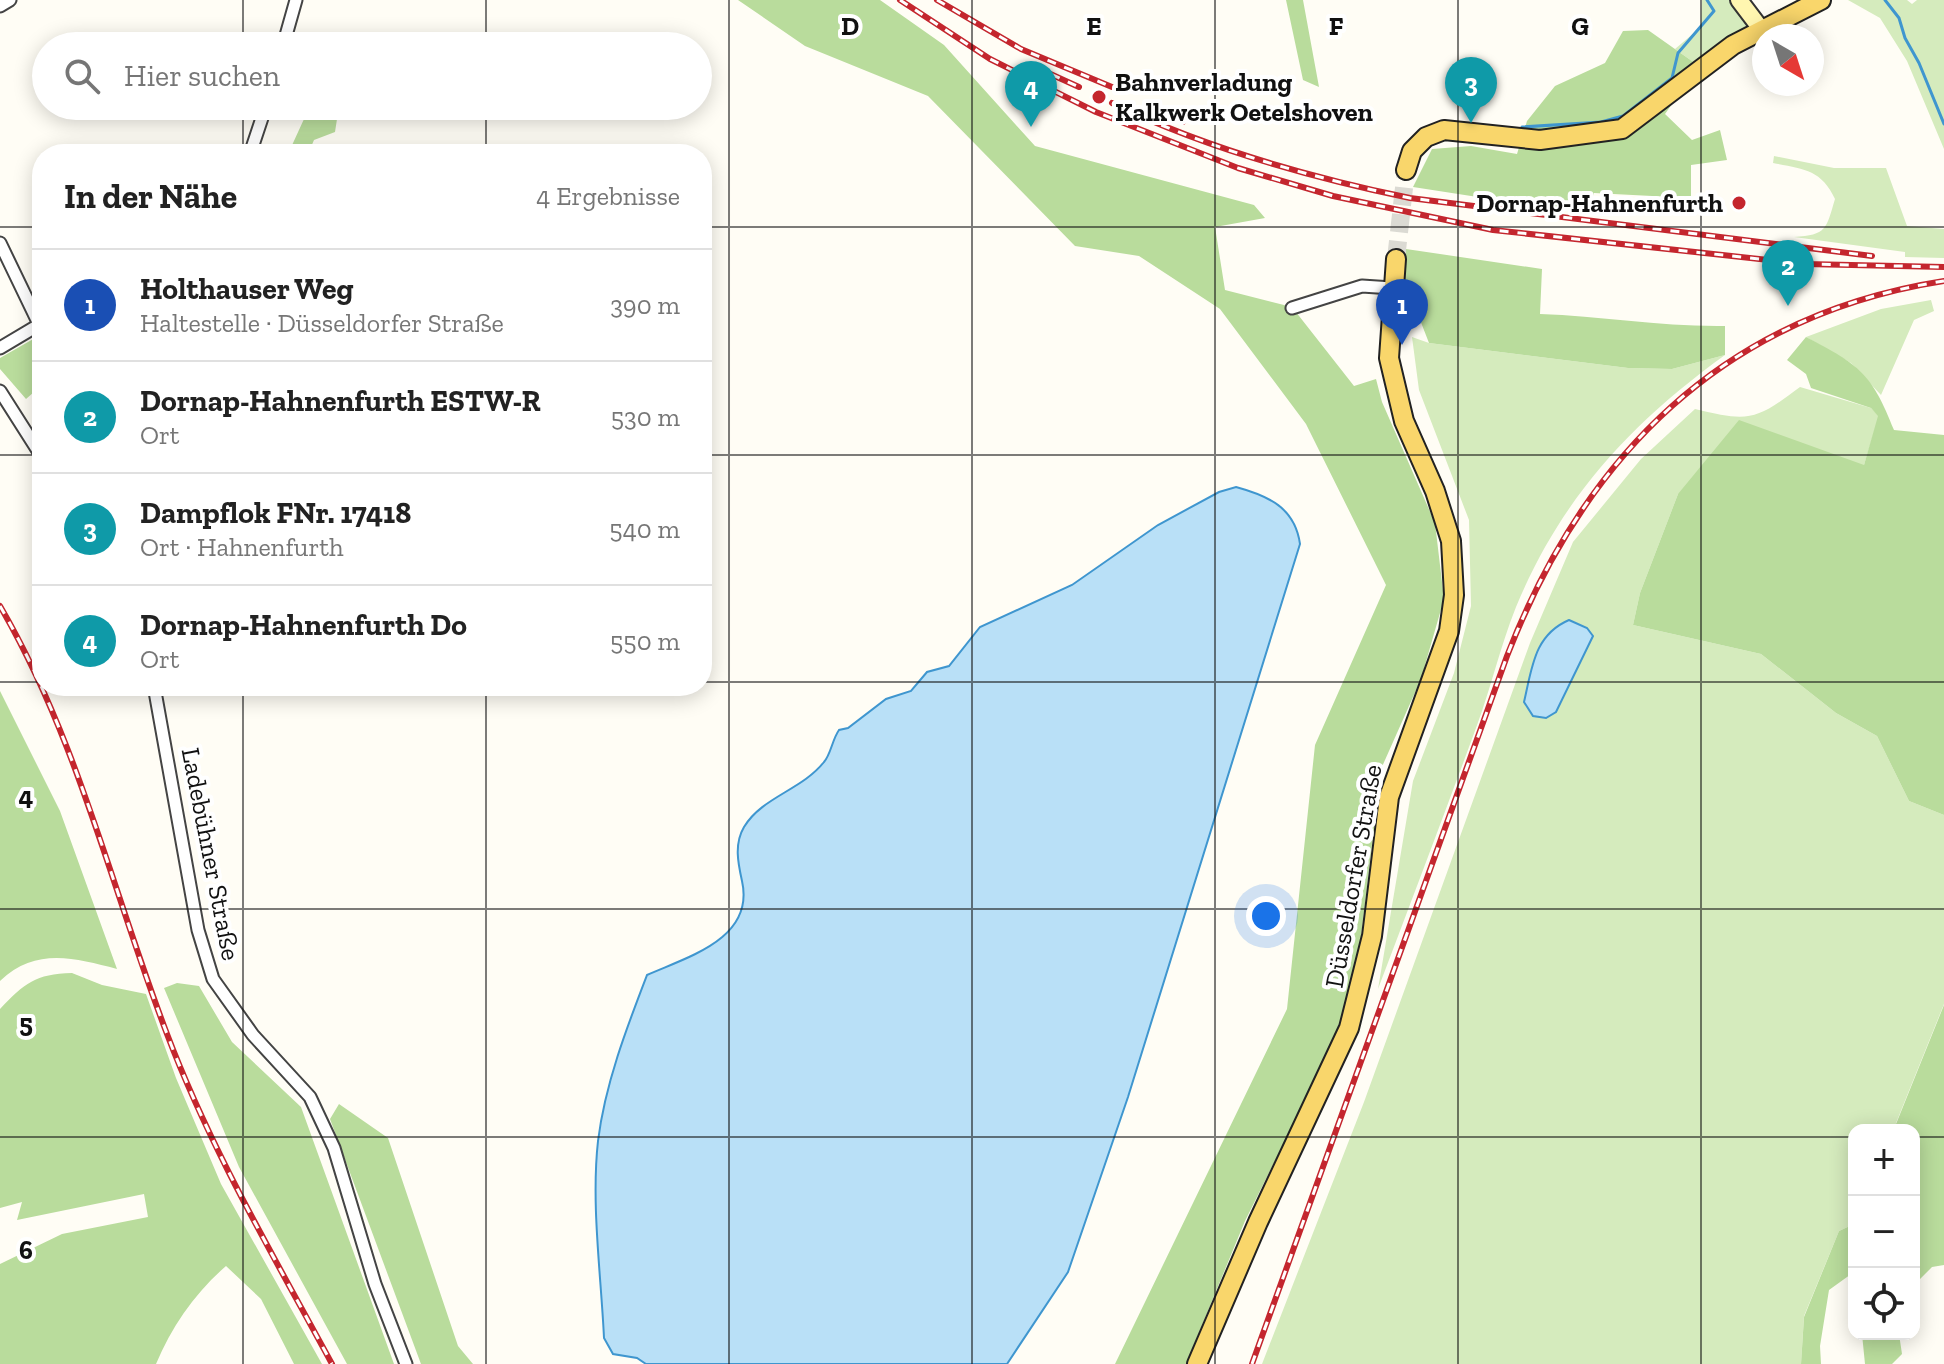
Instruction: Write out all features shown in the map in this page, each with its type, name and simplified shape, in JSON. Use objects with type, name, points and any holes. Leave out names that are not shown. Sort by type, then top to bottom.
[{"type":"main road","points":[[1771,24],[1821,0]]},
{"type":"main road","points":[[1406,170],[1412,151],[1426,137],[1444,130],[1540,140],[1622,129],[1710,61],[1752,35]]},
{"type":"main road","name":"Düsseldorfer Straße","points":[[1197,1364],[1258,1222],[1349,1028],[1368,962],[1389,797],[1449,631],[1454,595],[1451,541],[1435,491],[1396,398],[1389,358],[1396,259]]},
{"type":"street","points":[[0,6],[10,0]]},
{"type":"street","points":[[287,32],[296,0]]},
{"type":"street","points":[[1739,0],[1757,24]]},
{"type":"street","points":[[253,144],[261,120]]},
{"type":"street","points":[[0,243],[32,306]]},
{"type":"street","points":[[1292,308],[1362,286],[1392,288]]},
{"type":"street","points":[[0,348],[32,329]]},
{"type":"street","points":[[0,391],[32,441]]},
{"type":"street","name":"Ladebühner Straße","points":[[156,696],[198,930],[213,979],[253,1035],[310,1097],[334,1148],[375,1284],[406,1364]]},
{"type":"green space","points":[[738,0],[880,0],[944,45],[1035,146],[1254,205],[1265,218],[1215,227],[1225,290],[1292,307],[1354,386],[1376,379],[1382,402],[1435,523],[1444,599],[1421,679],[1381,769],[1360,945],[1348,1001],[1325,1060],[1245,1221],[1186,1364],[1115,1364],[1287,1009],[1315,745],[1386,585],[1306,424],[1220,309],[1139,256],[1075,246],[928,96],[805,46]]},
{"type":"green space","points":[[1286,0],[1303,0],[1319,87],[1303,80]]},
{"type":"green space","points":[[1702,0],[1734,0],[1753,24],[1752,29],[1699,66],[1675,49],[1701,27]]},
{"type":"green space","points":[[1848,0],[1907,0],[1912,4],[1917,0],[1944,0],[1944,149],[1907,61],[1880,18]]},
{"type":"green space","points":[[1648,30],[1699,66],[1665,114],[1692,140],[1720,130],[1727,160],[1691,165],[1691,198],[1594,193],[1587,214],[1413,187],[1432,149],[1471,146],[1517,154],[1527,121],[1555,86],[1605,63],[1623,31]]},
{"type":"green space","points":[[304,120],[337,120],[335,132],[314,140],[312,144],[293,144]]},
{"type":"green space","points":[[1774,156],[1834,168],[1886,168],[1907,226],[1944,229],[1944,258],[1905,257],[1905,252],[1794,237],[1813,234],[1824,228],[1835,199],[1817,176],[1802,169],[1773,163]]},
{"type":"green space","points":[[1406,249],[1542,269],[1540,314],[1725,326],[1725,355],[1672,369],[1628,368],[1429,343],[1403,276]]},
{"type":"green space","points":[[1931,300],[1934,311],[1914,320],[1881,395],[1851,363],[1806,337],[1881,309]]},
{"type":"green space","points":[[1412,337],[1429,343],[1628,368],[1672,369],[1725,355],[1629,436],[1577,497],[1554,531],[1510,622],[1476,728],[1378,989],[1413,781],[1454,673],[1471,606],[1469,520],[1419,390]]},
{"type":"green space","points":[[1806,337],[1839,355],[1862,373],[1879,396],[1894,430],[1944,435],[1944,815],[1909,801],[1877,736],[1836,713],[1761,654],[1633,625],[1640,593],[1678,494],[1739,420],[1864,465],[1878,416],[1871,408],[1811,388],[1806,374],[1787,360]]},
{"type":"green space","points":[[32,340],[32,394],[26,399],[0,369],[0,358]]},
{"type":"green space","points":[[1800,387],[1871,408],[1879,416],[1864,465],[1678,494],[1640,593],[1633,625],[1761,654],[1836,713],[1877,736],[1909,801],[1944,815],[1944,1004],[1897,1124],[1848,1124],[1848,1227],[1839,1231],[1804,1316],[1801,1364],[1262,1364],[1364,1102],[1530,643],[1573,542],[1641,459],[1695,409],[1740,417],[1772,407]]},
{"type":"green space","points":[[0,691],[60,811],[117,969],[71,959],[42,959],[27,963],[0,981]]},
{"type":"green space","points":[[72,973],[102,985],[146,994],[176,1078],[221,1184],[322,1364],[294,1364],[261,1299],[226,1266],[185,1311],[156,1364],[0,1364],[0,1264],[62,1234],[148,1217],[144,1194],[17,1220],[22,1202],[0,1208],[0,1009],[40,978]]},
{"type":"green space","points":[[177,983],[199,986],[232,1042],[301,1107],[394,1364],[347,1364],[239,1167],[164,988]]},
{"type":"green space","points":[[1944,1005],[1944,1265],[1932,1267],[1920,1279],[1920,1124],[1896,1124]]},
{"type":"green space","points":[[339,1104],[388,1138],[458,1346],[473,1364],[421,1364],[330,1119]]},
{"type":"green space","points":[[1848,1227],[1848,1276],[1829,1290],[1820,1346],[1821,1364],[1801,1364],[1804,1317],[1839,1231]]},
{"type":"green space","points":[[1863,1340],[1900,1340],[1902,1354],[1892,1364],[1865,1364]]},
{"type":"water","points":[[1236,487],[1278,505],[1293,521],[1300,544],[1128,1097],[1068,1272],[1007,1364],[646,1364],[637,1358],[613,1354],[604,1338],[596,1214],[598,1141],[611,1077],[647,975],[714,943],[738,918],[743,901],[738,847],[744,827],[761,808],[815,772],[826,759],[839,730],[848,728],[886,699],[911,691],[927,672],[949,666],[980,627],[1072,585],[1158,525],[1219,492]]},
{"type":"water","points":[[1569,620],[1587,628],[1593,636],[1556,712],[1546,718],[1533,716],[1524,702],[1536,654],[1548,634]]},
{"type":"waterway","points":[[1522,127],[1601,122],[1623,116],[1672,78],[1678,53],[1714,11],[1707,0]]},
{"type":"waterway","points":[[1885,0],[1899,18],[1944,124]]},
{"type":"tunnel","points":[[1396,259],[1406,170]]},
{"type":"railway","points":[[900,0],[990,59],[1096,112],[1238,168],[1333,196],[1493,230],[1805,264],[1944,267]]},
{"type":"railway","points":[[937,0],[1021,49],[1112,87]]},
{"type":"railway","points":[[1035,67],[1079,87]]},
{"type":"railway","points":[[1112,103],[1184,134],[1258,160],[1410,198],[1872,256]]},
{"type":"railway","points":[[1153,108],[1183,122]]},
{"type":"railway","points":[[1252,1364],[1507,656],[1539,584],[1577,517],[1622,458],[1672,406],[1730,362],[1794,326],[1865,299],[1944,281]]},
{"type":"railway","points":[[0,606],[32,668]]},
{"type":"railway","points":[[45,696],[73,762],[147,980],[184,1077],[244,1202],[332,1364]]},
{"type":"place","name":"Bahnverladung Kalkwerk Oetelshoven","points":[[1099,97]]},
{"type":"place","name":"Dampflok FNr. 17418","points":[[1471,123]]},
{"type":"place","name":"Dornap-Hahnenfurth Do","points":[[1031,127]]},
{"type":"place","name":"Dornap-Hahnenfurth","points":[[1739,203]]},
{"type":"place","name":"Dornap-Hahnenfurth ESTW-R","points":[[1788,306]]},
{"type":"place","name":"Holthauser Weg","points":[[1402,345]]}]
